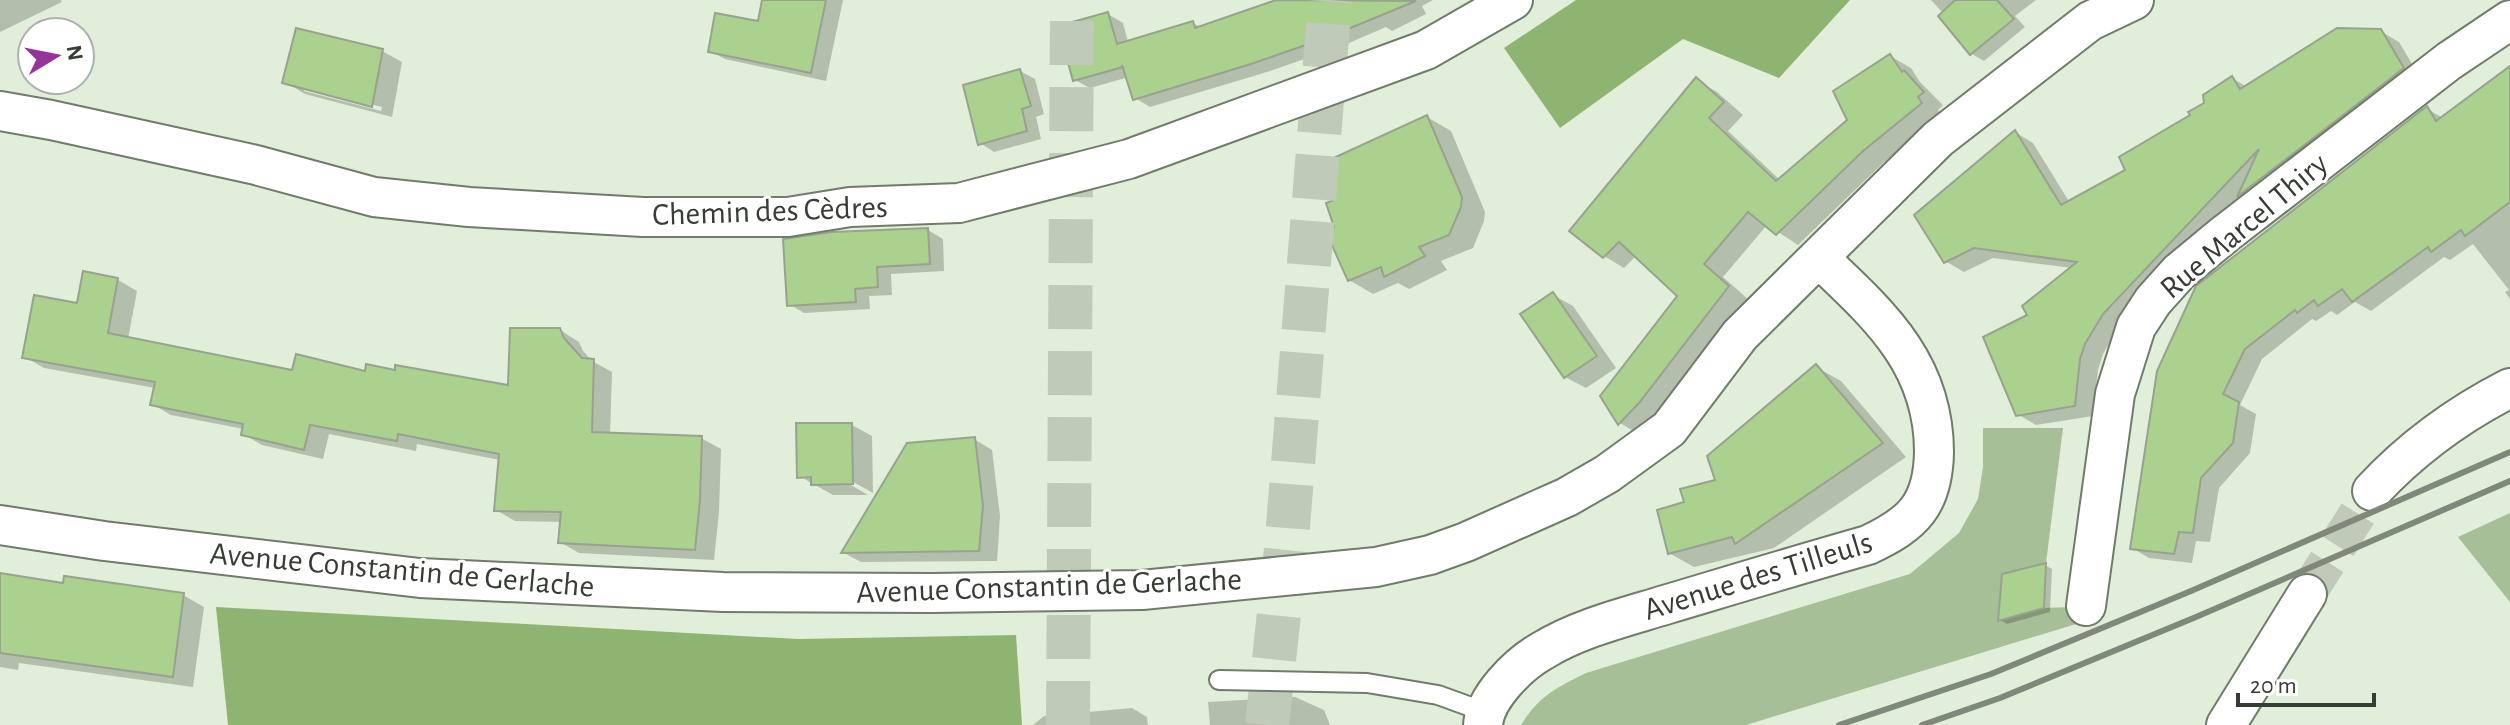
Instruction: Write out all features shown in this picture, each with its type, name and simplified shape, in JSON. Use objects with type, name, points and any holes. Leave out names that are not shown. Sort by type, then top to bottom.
[{"type":"street","name":"Chemin des Cèdres","points":[[0,111],[256,165],[374,197],[469,207],[643,217],[788,217],[850,207],[959,203],[1129,159],[1426,50],[1513,0]]},
{"type":"street","name":"Avenue Constantin de Gerlache","points":[[0,525],[104,541],[420,578],[723,592],[1142,590],[1376,567],[1430,555],[1534,514],[1567,497],[1669,429],[1740,335],[1938,139],[2090,21],[2134,0]]},
{"type":"street","name":"Rue Marcel Thiry","points":[[2086,606],[2115,394],[2136,327],[2153,301],[2179,272],[2225,234],[2449,61],[2510,20]]},
{"type":"street","name":"Avenue des Tilleuls","points":[[1484,718],[1505,681],[1539,652],[1564,638],[1868,545],[1897,531],[1915,516],[1928,492],[1934,462],[1934,428],[1927,396],[1915,367],[1895,337],[1819,258]]},
{"type":"street","points":[[2372,491],[2425,440],[2510,388]]},
{"type":"street","points":[[2226,725],[2307,594]]},
{"type":"lane","points":[[1219,680],[1367,683],[1438,695],[1484,718]]},
{"type":"green space","points":[[1576,0],[1850,0],[1779,78],[1683,39],[1560,128],[1504,48]]},
{"type":"green space","points":[[1983,428],[2063,428],[2046,563],[2002,574],[1998,620],[2044,608],[2072,607],[2076,624],[1746,725],[1521,725],[1549,694],[1586,673],[1910,574],[1959,533],[1978,499],[1983,467]]},
{"type":"green space","points":[[2510,513],[2510,602],[2458,537]]},
{"type":"green space","points":[[216,607],[798,639],[1016,635],[1022,725],[228,725]]},
{"type":"building","points":[[762,0],[826,0],[811,73],[708,52],[715,13],[758,21]]},
{"type":"building","points":[[1276,0],[1416,1],[1326,38],[1133,100],[1123,67],[1073,81],[1058,26],[1108,12],[1117,44],[1193,21],[1195,28]]},
{"type":"building","points":[[1955,0],[1997,0],[2014,19],[1970,55],[1938,16]]},
{"type":"building","points":[[296,28],[383,49],[372,107],[282,83]]},
{"type":"building","points":[[2337,28],[2381,29],[2404,68],[2237,197],[2259,149],[2103,314],[2080,359],[2075,406],[2016,416],[1983,337],[2027,315],[2022,306],[2077,262],[1974,248],[1944,263],[1914,215],[2015,130],[2061,205],[2125,170],[2119,157],[2190,115],[2188,112],[2204,103],[2203,95],[2232,76],[2240,89]]},
{"type":"building","points":[[1890,54],[1902,72],[1904,70],[1924,92],[1918,97],[1922,103],[1863,151],[1776,235],[1748,212],[1704,264],[1729,286],[1639,403],[1618,425],[1600,396],[1677,296],[1619,242],[1603,258],[1569,231],[1696,77],[1724,102],[1709,118],[1776,181],[1847,120],[1833,91]]},
{"type":"building","points":[[2510,66],[2510,202],[2465,236],[2461,230],[2431,252],[2428,247],[2352,302],[2342,289],[2318,306],[2314,300],[2297,313],[2295,310],[2245,349],[2223,394],[2239,402],[2233,443],[2201,478],[2193,533],[2179,532],[2174,554],[2130,549],[2157,371],[2196,286],[2427,106],[2436,121]]},
{"type":"building","points":[[1020,69],[1031,106],[1022,109],[1027,131],[978,145],[963,85]]},
{"type":"building","points":[[1427,115],[1462,197],[1449,235],[1419,247],[1425,256],[1384,277],[1381,267],[1348,281],[1326,232],[1334,227],[1326,203],[1334,200],[1324,176],[1327,161]]},
{"type":"building","points":[[928,228],[930,264],[877,267],[878,287],[855,289],[856,302],[787,306],[783,239],[832,232]]},
{"type":"building","points":[[83,271],[118,278],[108,333],[292,370],[296,354],[365,371],[366,364],[395,370],[395,365],[508,385],[510,328],[560,328],[564,338],[582,358],[594,359],[592,432],[702,436],[695,550],[558,543],[561,512],[494,511],[499,454],[398,434],[397,441],[310,425],[304,450],[241,435],[243,424],[150,405],[155,382],[22,358],[34,295],[77,303]]},
{"type":"building","points":[[1553,292],[1597,356],[1564,378],[1520,314]]},
{"type":"building","points":[[1816,364],[1883,443],[1735,544],[1732,537],[1668,554],[1657,510],[1684,502],[1680,489],[1715,480],[1707,456]]},
{"type":"building","points":[[796,423],[852,423],[853,484],[811,485],[811,477],[797,478]]},
{"type":"building","points":[[975,437],[983,506],[979,551],[841,553],[907,443]]},
{"type":"building","points":[[2046,563],[2044,608],[1998,621],[2002,574]]},
{"type":"building","points":[[0,573],[63,583],[64,576],[184,593],[173,677],[0,653]]},
{"type":"tunnel","points":[[1068,725],[1072,0]]},
{"type":"tunnel","points":[[1267,725],[1287,539],[1330,0]]},
{"type":"tunnel","points":[[2307,594],[2372,491]]},
{"type":"railway","points":[[1839,725],[1991,674],[2510,452]]},
{"type":"railway","points":[[1922,725],[2000,698],[2196,617],[2510,481]]}]
